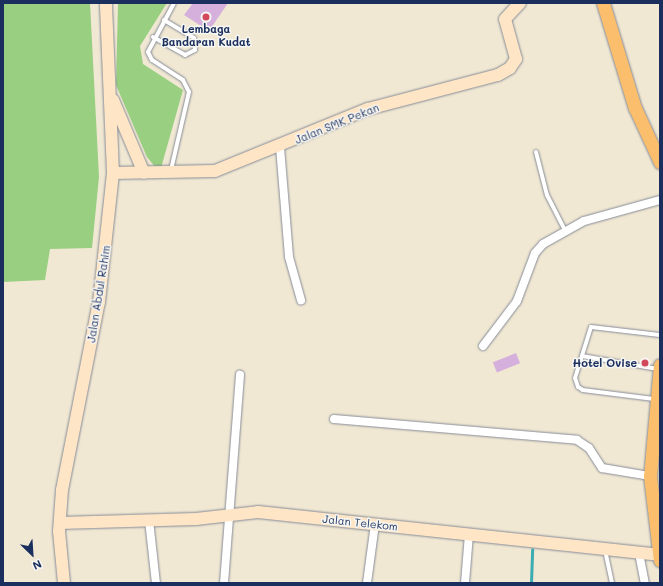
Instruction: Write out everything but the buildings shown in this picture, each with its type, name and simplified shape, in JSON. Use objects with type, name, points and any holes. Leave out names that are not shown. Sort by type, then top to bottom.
[{"type":"main road","points":[[602,3],[635,108],[660,162]]},
{"type":"main road","points":[[659,558],[653,476],[657,452],[652,436],[654,399],[660,368]]},
{"type":"street","name":"Jalan Abdul Rahim","points":[[64,583],[60,523],[66,463],[99,302],[113,173],[106,3]]},
{"type":"street","name":"Jalan SMK Pekan","points":[[113,173],[215,171],[280,147],[368,109],[510,68],[516,59],[505,19],[520,3]]},
{"type":"street","points":[[110,94],[144,173]]},
{"type":"street","points":[[280,147],[291,274],[301,300]]},
{"type":"street","points":[[484,346],[520,295],[535,253],[564,229],[660,200]]},
{"type":"street","points":[[224,583],[228,514],[240,375]]},
{"type":"street","points":[[334,419],[577,440],[589,448],[602,468],[653,476]]},
{"type":"street","name":"Jalan Telekom","points":[[60,523],[149,520],[228,514],[271,513],[605,549],[639,553],[659,558]]},
{"type":"street","points":[[149,520],[156,583]]},
{"type":"street","points":[[368,583],[375,524]]},
{"type":"street","points":[[465,583],[469,534]]},
{"type":"street","points":[[639,553],[645,583]]},
{"type":"lane","points":[[170,173],[189,92],[183,80],[150,58],[153,37],[174,3]]},
{"type":"lane","points":[[153,37],[185,55],[195,50],[194,38],[164,20]]},
{"type":"lane","points":[[536,152],[547,195],[564,229]]},
{"type":"lane","points":[[654,399],[578,387],[575,378],[589,330],[594,326],[660,335]]},
{"type":"lane","points":[[582,356],[660,368]]},
{"type":"lane","points":[[605,549],[612,583]]},
{"type":"green space","points":[[3,3],[90,3],[99,177],[92,248],[50,249],[45,280],[3,282]]},
{"type":"green space","points":[[118,3],[167,3],[140,46],[143,64],[183,90],[161,168],[156,168],[147,157],[116,85]]},
{"type":"waterway","points":[[531,583],[532,550]]},
{"type":"place","name":"Lembaga Bandaran Kudat","points":[[206,17]]},
{"type":"place","name":"Hotel Ovise","points":[[645,363]]}]
